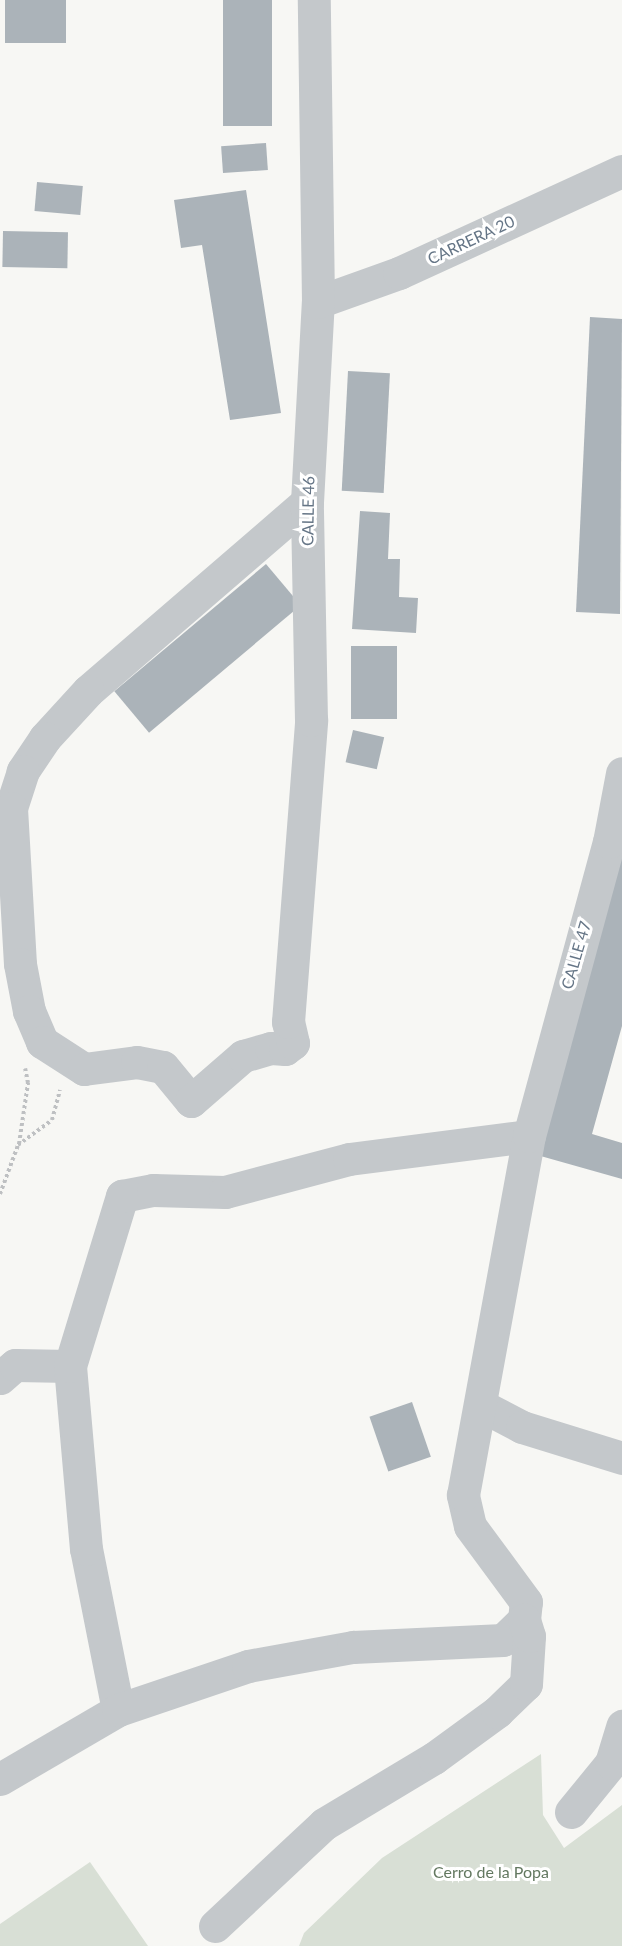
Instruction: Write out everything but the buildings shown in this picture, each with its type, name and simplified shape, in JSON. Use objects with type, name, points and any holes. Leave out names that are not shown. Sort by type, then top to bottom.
[{"type":"street","name":"CALLE 46","points":[[72,1065],[84,1069],[137,1062],[163,1068],[191,1101],[243,1056],[271,1048],[285,1049],[293,1043],[288,1022],[311,720],[307,502],[318,302],[314,0]]},
{"type":"street","name":"CARRERA 20","points":[[318,302],[399,273],[622,171]]},
{"type":"street","points":[[72,1065],[42,1042],[29,1011],[20,964],[6,808],[23,771],[45,738],[88,691],[307,502]]},
{"type":"street","name":"CALLE 47","points":[[214,1926],[324,1824],[434,1758],[497,1712],[526,1684],[529,1636],[524,1620],[526,1602],[470,1526],[463,1495],[482,1406],[529,1136],[609,842],[622,773]]},
{"type":"street","points":[[118,1710],[86,1549],[70,1366],[122,1196],[153,1190],[225,1191],[349,1159],[529,1136]]},
{"type":"street","points":[[0,1378],[15,1365],[70,1366]]},
{"type":"street","points":[[482,1406],[522,1427],[622,1458]]},
{"type":"street","points":[[0,1779],[118,1710],[248,1665],[353,1647],[502,1640],[524,1620]]},
{"type":"street","points":[[571,1812],[610,1763],[622,1726]]},
{"type":"path","points":[[0,1194],[18,1145],[28,1083],[23,1058]]},
{"type":"path","points":[[18,1145],[52,1120],[72,1065]]},
{"type":"green space","name":"Cerro de la Popa","points":[[541,1754],[543,1815],[564,1848],[622,1805],[622,1946],[299,1946],[304,1933],[382,1858]]},
{"type":"green space","points":[[90,1862],[148,1946],[0,1946],[0,1924]]}]
